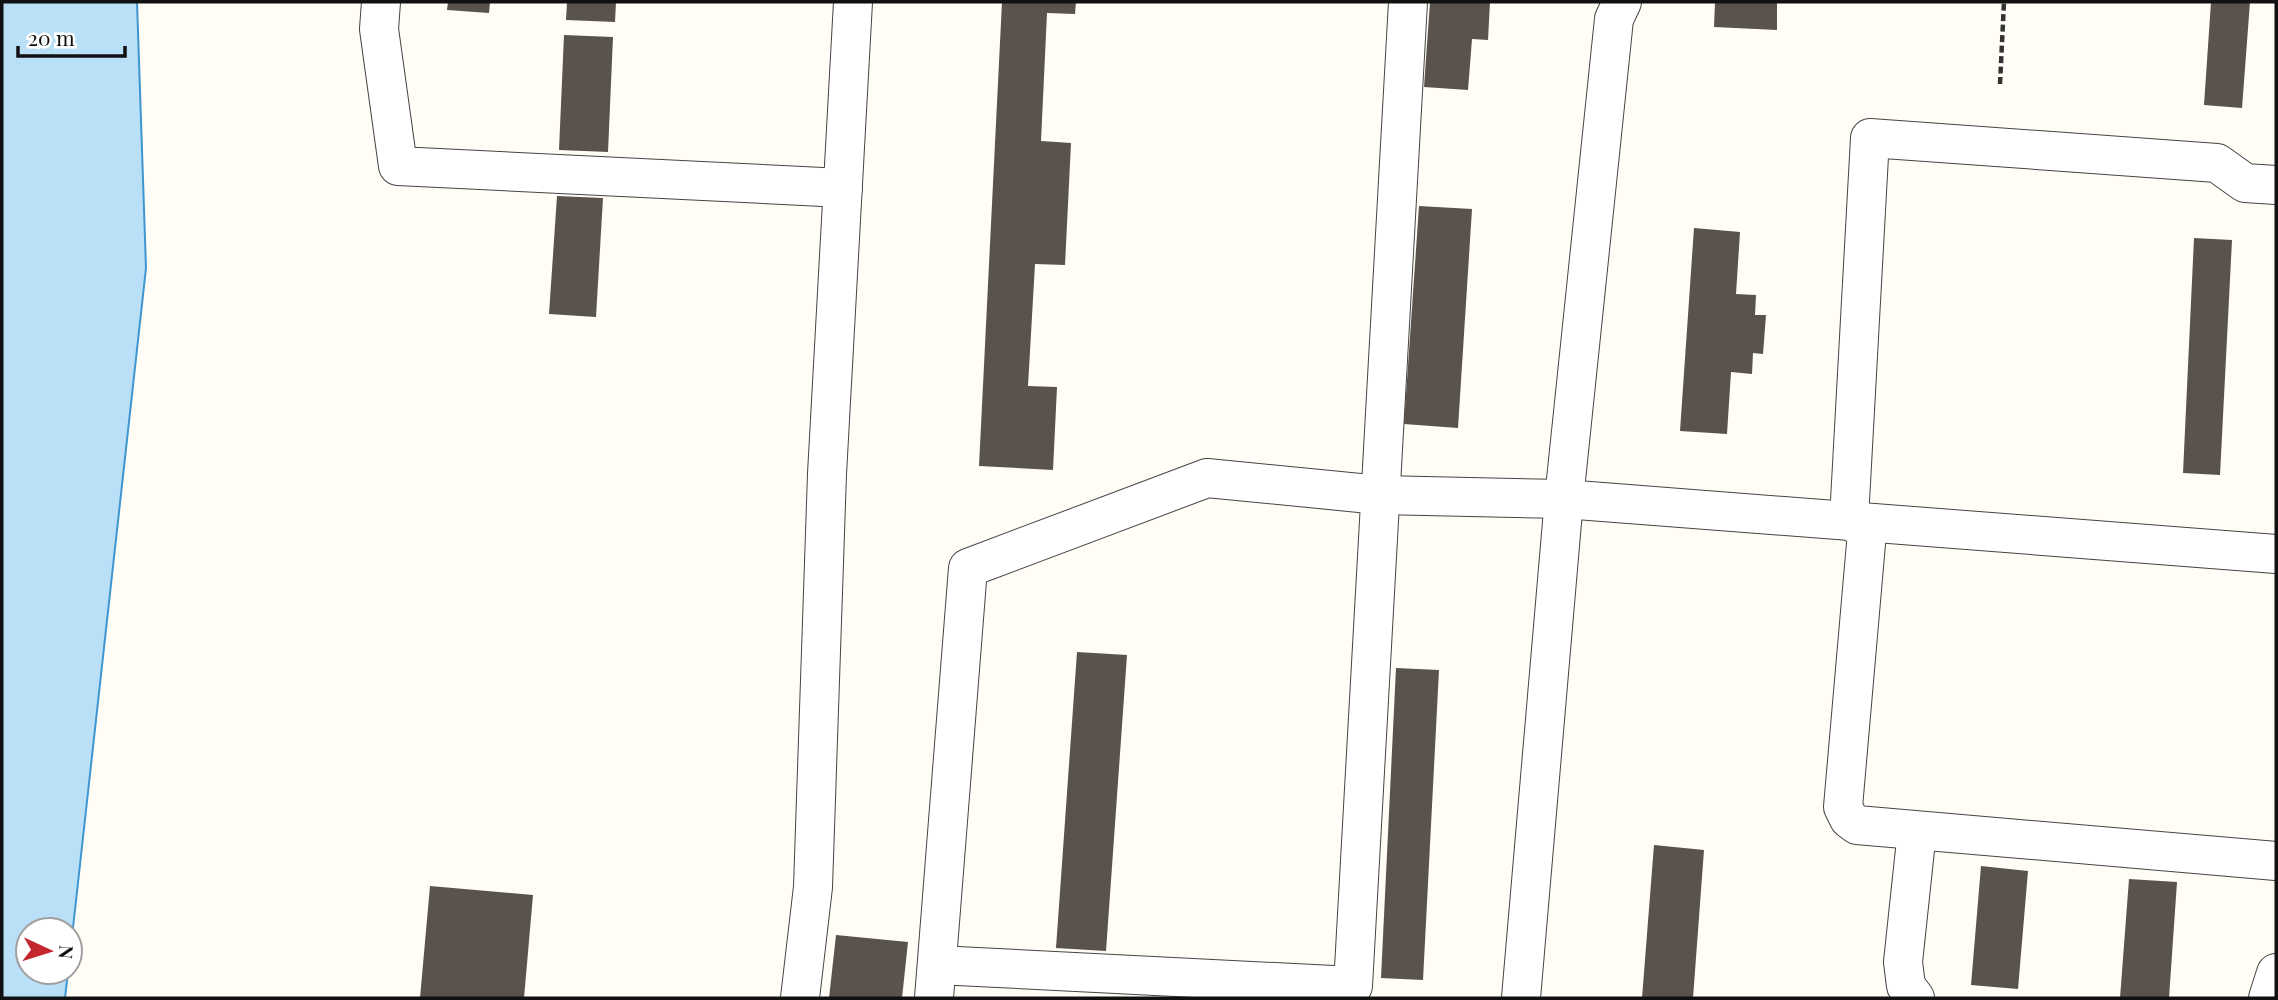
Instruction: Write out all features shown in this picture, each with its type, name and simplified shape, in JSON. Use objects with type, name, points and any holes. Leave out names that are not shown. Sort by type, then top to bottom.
[{"type":"lane","points":[[381,2],[379,29],[398,166],[843,188]]},
{"type":"lane","points":[[800,998],[813,887],[827,474],[853,2]]},
{"type":"lane","points":[[1408,2],[1380,495],[1353,986],[936,981],[968,568],[1207,478],[1380,495],[1564,499],[2276,554]]},
{"type":"lane","points":[[1521,998],[1564,499],[1614,19],[1622,2]]},
{"type":"lane","points":[[1849,519],[1870,138],[2217,163],[2245,183],[2276,185]]},
{"type":"lane","points":[[1849,519],[1867,532],[1843,807],[1849,819],[1857,825],[1917,831],[2276,861]]},
{"type":"lane","points":[[1915,998],[1906,986],[1903,962],[1917,831]]},
{"type":"lane","points":[[2268,998],[2276,973]]},
{"type":"path","points":[[2000,84],[2004,2]]},
{"type":"water","points":[[2,2],[137,2],[146,268],[74,916],[14,916],[14,986],[66,986],[65,998],[2,998]]},
{"type":"building","points":[[448,2],[490,2],[489,13],[447,10]]},
{"type":"building","points":[[567,2],[616,2],[615,22],[566,20]]},
{"type":"building","points":[[1002,2],[1076,2],[1075,14],[1047,13],[1041,141],[1071,143],[1065,265],[1035,264],[1028,386],[1057,387],[1053,470],[979,466]]},
{"type":"building","points":[[1430,2],[1490,2],[1488,40],[1472,39],[1468,90],[1424,87]]},
{"type":"building","points":[[1715,2],[1777,2],[1777,30],[1714,27]]},
{"type":"building","points":[[2211,2],[2250,2],[2242,108],[2204,105]]},
{"type":"building","points":[[564,35],[613,37],[608,152],[559,150]]},
{"type":"building","points":[[557,196],[603,198],[596,317],[549,314]]},
{"type":"building","points":[[1419,206],[1472,209],[1458,428],[1404,424]]},
{"type":"building","points":[[1694,228],[1740,232],[1736,294],[1756,295],[1755,315],[1766,315],[1763,354],[1753,353],[1752,374],[1731,372],[1727,434],[1680,431]]},
{"type":"building","points":[[2194,238],[2232,240],[2220,475],[2183,473]]},
{"type":"building","points":[[1077,652],[1127,655],[1106,951],[1056,948]]},
{"type":"building","points":[[1396,668],[1439,670],[1423,980],[1381,978]]},
{"type":"building","points":[[1654,845],[1704,850],[1693,998],[1642,998]]},
{"type":"building","points":[[1981,866],[2028,871],[2018,989],[1971,985]]},
{"type":"building","points":[[2129,879],[2177,882],[2169,998],[2120,998]]},
{"type":"building","points":[[430,886],[533,895],[524,998],[420,998]]},
{"type":"building","points":[[836,935],[908,942],[902,998],[829,998]]}]
